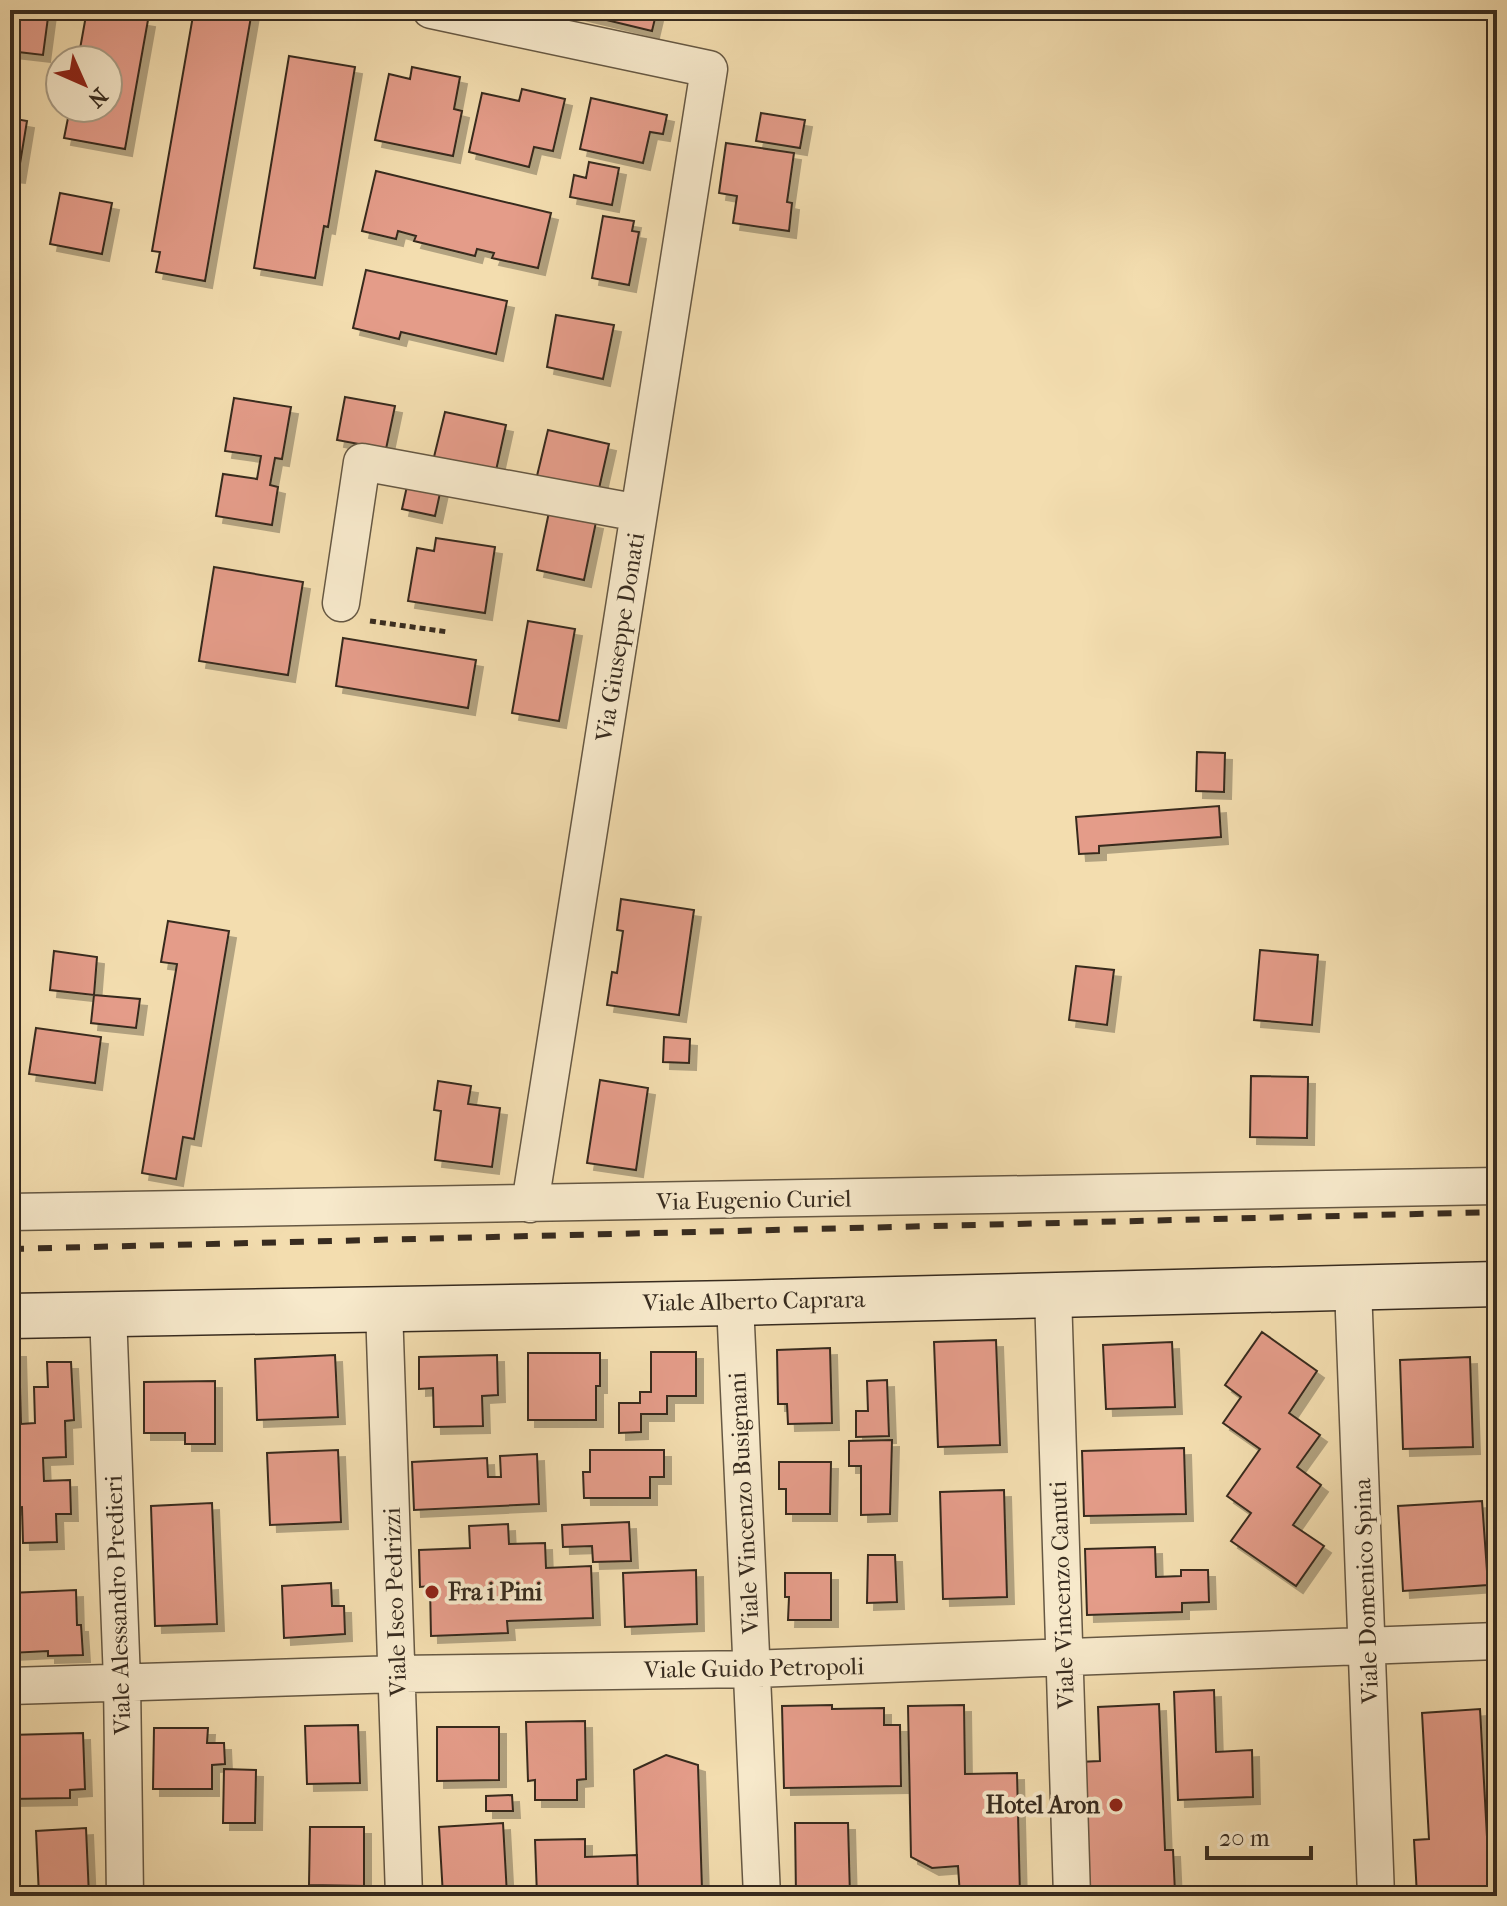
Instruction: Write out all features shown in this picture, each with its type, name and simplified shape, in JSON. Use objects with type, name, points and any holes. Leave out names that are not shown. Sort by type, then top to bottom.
[{"type":"street","name":"Via Giuseppe Donati","points":[[431,10],[709,69],[530,1204]]},
{"type":"street","points":[[341,603],[362,462],[639,513]]},
{"type":"street","name":"Via Eugenio Curiel","points":[[10,1212],[1497,1186]]},
{"type":"street","name":"Viale Alberto Caprara","points":[[10,1316],[735,1303],[1497,1284]]},
{"type":"street","name":"Viale Domenico Spina","points":[[1353,1287],[1376,1896]]},
{"type":"street","name":"Viale Vincenzo Canuti","points":[[1053,1294],[1072,1896]]},
{"type":"street","name":"Viale Vincenzo Busignani","points":[[735,1303],[762,1896]]},
{"type":"street","name":"Viale Iseo Pedrizzi","points":[[384,1308],[404,1896]]},
{"type":"street","name":"Viale Alessandro Predieri","points":[[108,1313],[122,1681],[125,1896]]},
{"type":"street","name":"Viale Guido Petropoli","points":[[10,1686],[398,1674],[752,1669],[1497,1641]]},
{"type":"path","points":[[341,603],[353,604],[351,618],[448,632]]},
{"type":"building","points":[[10,10],[49,10],[43,55],[10,51]]},
{"type":"building","points":[[87,10],[148,20],[125,149],[64,138],[67,124],[124,124],[124,44],[81,44]]},
{"type":"building","points":[[194,10],[252,11],[205,281],[156,272],[160,252],[152,251]]},
{"type":"building","points":[[565,10],[657,10],[652,31]]},
{"type":"building","points":[[289,56],[355,67],[328,227],[324,226],[315,278],[254,268]]},
{"type":"building","points":[[412,67],[460,77],[454,109],[462,111],[453,156],[375,140],[389,74],[410,79]]},
{"type":"building","points":[[522,89],[565,99],[553,151],[534,147],[529,167],[469,152],[482,93],[519,101]]},
{"type":"building","points":[[591,98],[667,115],[663,134],[650,132],[643,163],[580,149]]},
{"type":"building","points":[[761,113],[805,120],[800,148],[756,141]]},
{"type":"building","points":[[10,118],[27,121],[18,176],[10,175]]},
{"type":"building","points":[[726,143],[794,153],[787,202],[792,203],[789,231],[733,223],[737,196],[719,193]]},
{"type":"building","points":[[589,162],[619,168],[612,205],[570,197],[574,175],[586,178]]},
{"type":"building","points":[[376,171],[551,213],[538,268],[492,258],[494,253],[477,249],[475,256],[414,241],[416,236],[398,231],[396,239],[362,231]]},
{"type":"building","points":[[60,193],[112,203],[102,254],[50,244]]},
{"type":"building","points":[[603,216],[634,221],[632,231],[639,232],[629,285],[592,278]]},
{"type":"building","points":[[366,270],[507,301],[496,354],[401,332],[399,339],[353,328]]},
{"type":"building","points":[[556,315],[614,325],[603,379],[547,367]]},
{"type":"building","points":[[345,397],[395,406],[386,449],[337,440]]},
{"type":"building","points":[[234,398],[291,407],[282,459],[275,458],[270,485],[278,487],[272,525],[216,516],[223,474],[257,479],[261,456],[225,451]]},
{"type":"building","points":[[445,412],[506,425],[495,475],[433,461]]},
{"type":"building","points":[[548,430],[609,444],[598,493],[536,480]]},
{"type":"building","points":[[409,477],[442,484],[435,516],[402,509]]},
{"type":"building","points":[[549,512],[596,522],[584,580],[537,570]]},
{"type":"building","points":[[436,538],[495,547],[485,613],[408,601],[417,548],[434,551]]},
{"type":"building","points":[[214,567],[303,582],[288,675],[199,661]]},
{"type":"building","points":[[528,621],[575,629],[559,721],[512,713]]},
{"type":"building","points":[[343,638],[476,660],[468,708],[336,686]]},
{"type":"building","points":[[1197,752],[1225,753],[1224,792],[1196,791]]},
{"type":"building","points":[[1219,806],[1221,837],[1099,846],[1099,853],[1079,854],[1076,817]]},
{"type":"building","points":[[621,899],[694,910],[679,1015],[607,1005],[612,972],[617,973],[623,931],[617,930]]},
{"type":"building","points":[[168,921],[229,931],[194,1139],[183,1137],[176,1179],[142,1173],[177,964],[161,962]]},
{"type":"building","points":[[1260,950],[1318,955],[1312,1025],[1254,1020]]},
{"type":"building","points":[[54,951],[97,957],[94,995],[50,990]]},
{"type":"building","points":[[1076,966],[1114,970],[1107,1025],[1069,1020]]},
{"type":"building","points":[[94,995],[140,999],[136,1028],[91,1023]]},
{"type":"building","points":[[36,1028],[101,1037],[95,1083],[29,1074]]},
{"type":"building","points":[[664,1037],[690,1039],[689,1063],[663,1062]]},
{"type":"building","points":[[1251,1076],[1308,1077],[1307,1138],[1250,1137]]},
{"type":"building","points":[[600,1080],[648,1088],[636,1170],[587,1163]]},
{"type":"building","points":[[438,1081],[471,1086],[468,1104],[500,1108],[492,1167],[435,1160],[441,1111],[434,1110]]},
{"type":"building","points":[[1262,1332],[1317,1371],[1289,1413],[1320,1435],[1297,1467],[1321,1485],[1293,1525],[1324,1546],[1296,1586],[1231,1541],[1251,1513],[1227,1496],[1260,1449],[1223,1423],[1241,1397],[1225,1385]]},
{"type":"building","points":[[996,1340],[1000,1445],[938,1447],[934,1342]]},
{"type":"building","points":[[1172,1342],[1175,1407],[1106,1409],[1103,1345]]},
{"type":"building","points":[[830,1348],[832,1423],[788,1424],[787,1404],[778,1404],[777,1350]]},
{"type":"building","points":[[10,1350],[19,1350],[21,1424],[35,1423],[34,1387],[48,1387],[47,1362],[71,1362],[74,1420],[65,1421],[66,1457],[43,1458],[44,1481],[70,1480],[71,1514],[56,1514],[57,1542],[23,1543],[22,1507],[10,1508]]},
{"type":"building","points":[[651,1352],[696,1352],[696,1396],[667,1396],[667,1414],[641,1414],[641,1432],[619,1433],[619,1403],[640,1403],[640,1392],[651,1392]]},
{"type":"building","points":[[528,1353],[600,1353],[596,1420],[528,1420]]},
{"type":"building","points":[[335,1355],[338,1417],[257,1420],[255,1359]]},
{"type":"building","points":[[497,1355],[498,1395],[482,1396],[483,1426],[434,1427],[433,1388],[419,1389],[419,1357]]},
{"type":"building","points":[[1470,1357],[1473,1447],[1403,1449],[1400,1360]]},
{"type":"building","points":[[887,1380],[889,1436],[856,1437],[856,1411],[868,1411],[867,1381]]},
{"type":"building","points":[[215,1381],[215,1444],[185,1444],[185,1433],[144,1433],[144,1382]]},
{"type":"building","points":[[892,1440],[890,1514],[861,1515],[861,1466],[849,1466],[849,1441]]},
{"type":"building","points":[[1184,1448],[1186,1514],[1084,1516],[1082,1451]]},
{"type":"building","points":[[338,1450],[341,1522],[270,1525],[267,1453]]},
{"type":"building","points":[[590,1450],[664,1450],[664,1477],[650,1477],[650,1498],[584,1498],[583,1472],[590,1472]]},
{"type":"building","points":[[537,1454],[539,1504],[414,1510],[412,1462],[487,1458],[488,1477],[501,1477],[500,1456]]},
{"type":"building","points":[[779,1462],[831,1462],[830,1514],[786,1514],[786,1489],[779,1489]]},
{"type":"building","points":[[1004,1490],[1007,1597],[943,1599],[940,1492]]},
{"type":"building","points":[[1482,1501],[1488,1585],[1403,1591],[1398,1506]]},
{"type":"building","points":[[212,1503],[217,1624],[155,1626],[151,1506]]},
{"type":"building","points":[[629,1522],[631,1561],[593,1562],[592,1546],[563,1547],[562,1525]]},
{"type":"building","points":[[508,1524],[509,1544],[545,1543],[546,1568],[591,1566],[593,1618],[507,1621],[508,1633],[431,1636],[430,1586],[420,1587],[419,1550],[470,1548],[469,1526]]},
{"type":"building","points":[[1155,1547],[1156,1577],[1181,1576],[1181,1570],[1208,1570],[1209,1602],[1182,1603],[1182,1612],[1087,1615],[1085,1549]]},
{"type":"building","points":[[868,1555],[895,1555],[897,1602],[867,1603]]},
{"type":"building","points":[[696,1570],[697,1624],[625,1627],[623,1573]]},
{"type":"building","points":[[785,1573],[831,1573],[831,1620],[788,1620],[789,1597],[785,1597]]},
{"type":"building","points":[[331,1583],[332,1606],[344,1606],[345,1634],[284,1638],[282,1586]]},
{"type":"building","points":[[76,1590],[77,1625],[81,1625],[83,1655],[48,1656],[48,1651],[10,1653],[10,1593]]},
{"type":"building","points":[[1214,1690],[1216,1752],[1252,1750],[1253,1797],[1178,1800],[1174,1692]]},
{"type":"building","points":[[1159,1704],[1165,1850],[1173,1850],[1175,1892],[1105,1896],[1105,1890],[1084,1891],[1078,1762],[1100,1761],[1098,1707]]},
{"type":"building","points":[[832,1705],[832,1709],[884,1708],[884,1725],[900,1725],[901,1786],[784,1788],[782,1706]]},
{"type":"building","points":[[964,1705],[965,1774],[1017,1773],[1020,1896],[960,1896],[958,1866],[932,1868],[911,1857],[908,1706]]},
{"type":"building","points":[[1480,1709],[1487,1837],[1496,1837],[1497,1896],[1417,1896],[1414,1840],[1429,1839],[1422,1713]]},
{"type":"building","points":[[585,1721],[586,1779],[577,1780],[577,1800],[535,1800],[535,1780],[528,1781],[526,1722]]},
{"type":"building","points":[[358,1725],[360,1783],[307,1784],[305,1726]]},
{"type":"building","points":[[437,1727],[499,1727],[499,1780],[437,1781]]},
{"type":"building","points":[[154,1728],[208,1728],[207,1743],[224,1743],[225,1764],[212,1765],[212,1789],[153,1789]]},
{"type":"building","points":[[83,1733],[85,1789],[70,1790],[70,1798],[10,1799],[10,1735]]},
{"type":"building","points":[[666,1755],[698,1765],[702,1889],[681,1896],[656,1896],[638,1890],[634,1770]]},
{"type":"building","points":[[224,1769],[256,1770],[255,1823],[223,1823]]},
{"type":"building","points":[[512,1795],[513,1811],[486,1811],[486,1796]]},
{"type":"building","points":[[503,1823],[507,1895],[443,1896],[439,1827]]},
{"type":"building","points":[[795,1823],[848,1823],[850,1896],[796,1896]]},
{"type":"building","points":[[310,1827],[364,1827],[364,1886],[309,1885]]},
{"type":"building","points":[[86,1828],[89,1896],[39,1896],[36,1831]]},
{"type":"building","points":[[585,1839],[585,1857],[637,1855],[638,1896],[537,1896],[535,1840]]},
{"type":"railway","points":[[10,1249],[1497,1212]]},
{"type":"place","name":"Fra i Pini","points":[[432,1592]]},
{"type":"place","name":"Hotel Aron","points":[[1116,1805]]}]
